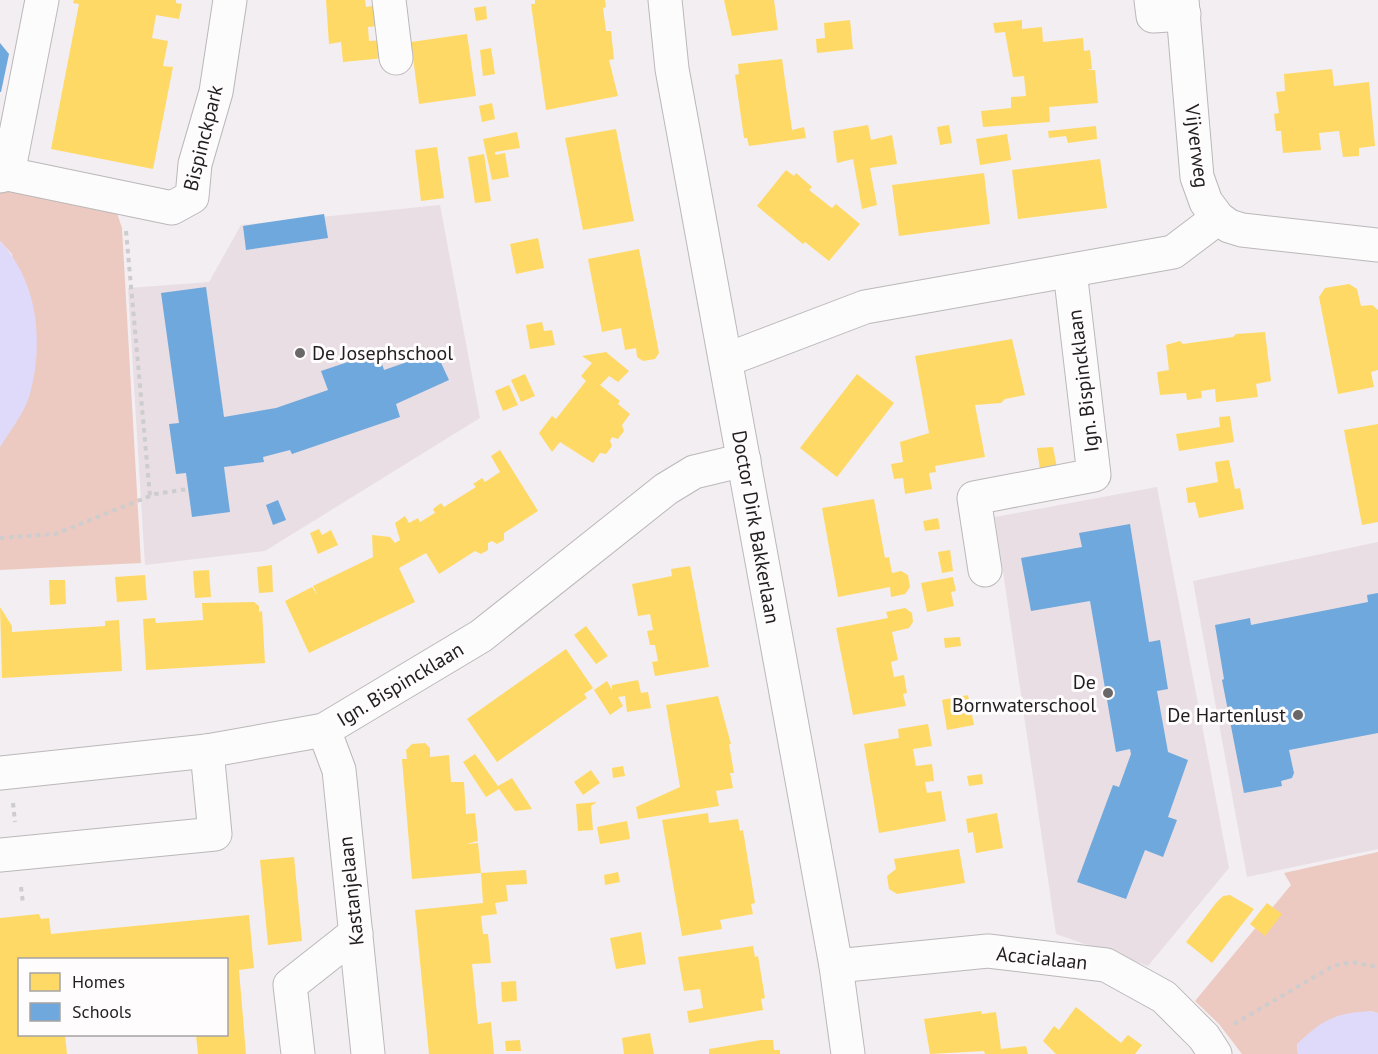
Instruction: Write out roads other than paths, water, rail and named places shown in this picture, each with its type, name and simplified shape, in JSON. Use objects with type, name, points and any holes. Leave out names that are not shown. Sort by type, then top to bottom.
[{"type":"street","name":"Bispinckpark","points":[[42,0],[4,175],[172,208],[192,196],[195,164],[216,92],[230,0]]},
{"type":"street","points":[[389,0],[396,58]]},
{"type":"street","name":"Doctor Dirk Bakkerlaan","points":[[664,0],[672,69],[836,966],[848,1054]]},
{"type":"street","name":"Vijverweg","points":[[1151,0],[1153,16],[1183,7],[1197,177],[1200,190],[1218,218]]},
{"type":"street","points":[[726,360],[865,307],[1173,252],[1218,218],[1242,230],[1378,245]]},
{"type":"street","name":"Ign. Bispincklaan","points":[[985,570],[974,498],[1094,475],[1070,271]]},
{"type":"street","name":"Ign. Bispincklaan","points":[[0,773],[207,751],[324,730],[481,636],[666,489],[694,472],[744,460]]},
{"type":"street","name":"Kastanjelaan","points":[[324,730],[339,770],[369,1054]]},
{"type":"street","points":[[0,855],[215,834],[207,751]]},
{"type":"street","points":[[298,1054],[290,985],[356,933]]},
{"type":"street","name":"Acacialaan","points":[[836,966],[988,951],[1106,965],[1164,997],[1211,1048]]},
{"type":"place","name":"De Josephschool","points":[[300,353]]},
{"type":"place","name":"De Bornwaterschool","points":[[1108,693]]},
{"type":"place","name":"De Hartenlust","points":[[1298,715]]}]
